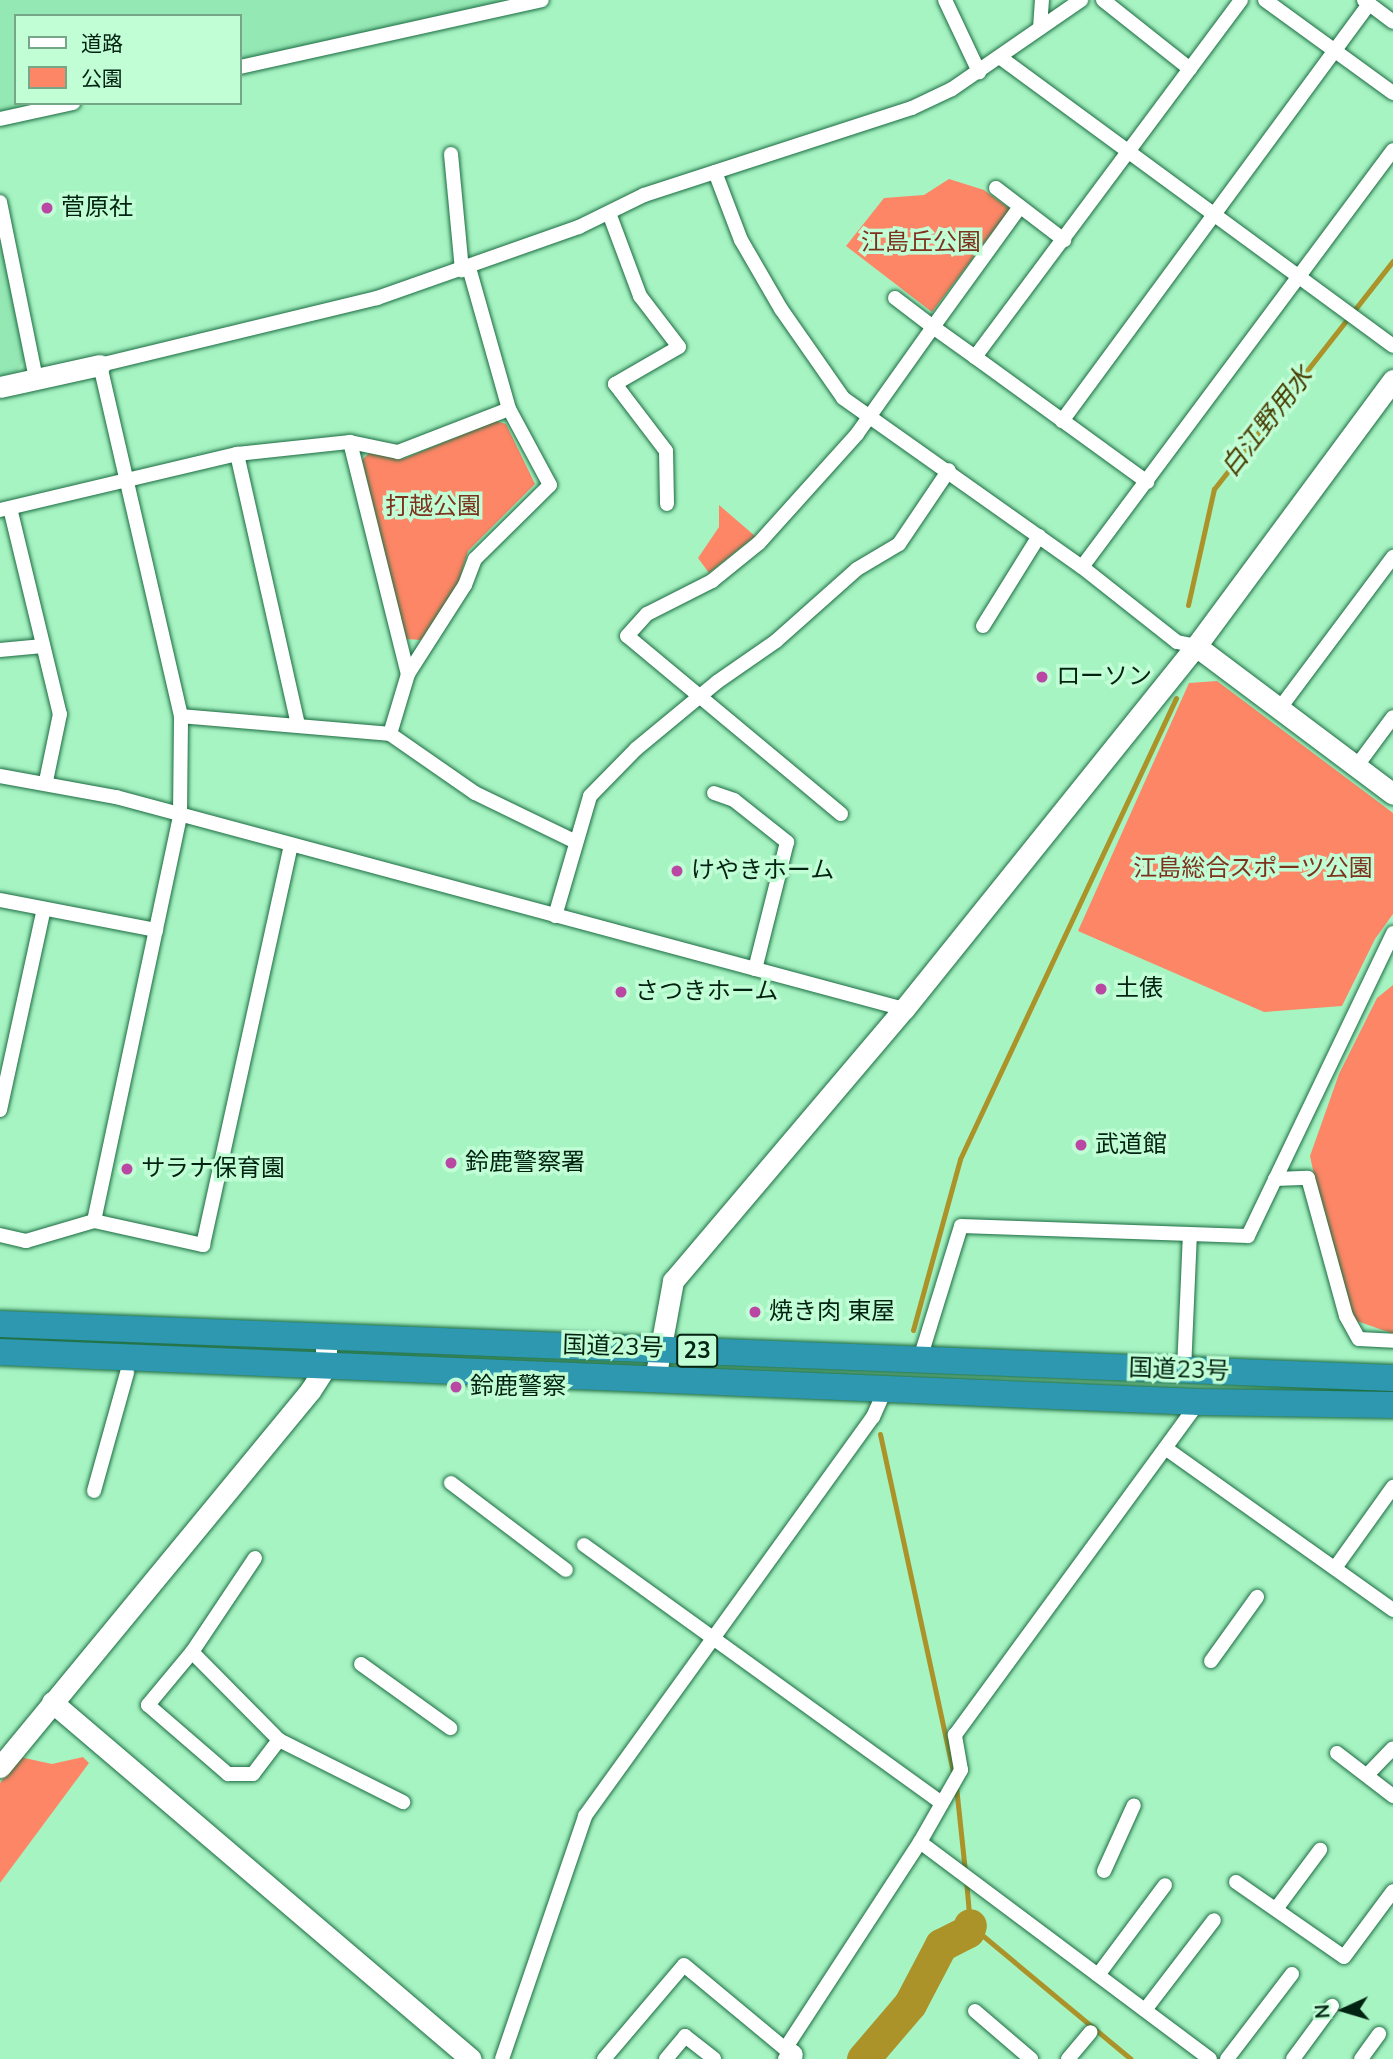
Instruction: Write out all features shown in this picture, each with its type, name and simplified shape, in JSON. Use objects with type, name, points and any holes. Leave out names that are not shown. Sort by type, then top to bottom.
[{"type":"highway","name":"国道23号","points":[[0,1324],[658,1348],[919,1363],[1393,1378]]},
{"type":"highway","name":"国道23号","points":[[0,1352],[1199,1402],[1393,1405]]},
{"type":"street","points":[[242,66],[542,0]]},
{"type":"street","points":[[945,0],[979,72]]},
{"type":"street","points":[[1040,28],[1042,0]]},
{"type":"street","points":[[0,387],[377,298],[465,269],[609,213],[644,195],[912,108],[1001,58],[1081,0]]},
{"type":"street","points":[[1103,0],[1190,69]]},
{"type":"street","points":[[975,357],[1241,0]]},
{"type":"street","points":[[1265,0],[1393,93]]},
{"type":"street","points":[[1062,421],[1334,52],[1367,2],[1393,22]]},
{"type":"street","points":[[1001,58],[1213,217],[1393,346]]},
{"type":"street","points":[[0,119],[64,105]]},
{"type":"street","points":[[1082,567],[1393,149]]},
{"type":"street","points":[[390,734],[408,674],[465,585],[475,559],[550,485],[509,409],[465,269],[451,154]]},
{"type":"street","points":[[715,172],[741,240],[782,310],[844,398],[1082,567],[1177,642],[1196,646],[1393,794]]},
{"type":"street","points":[[996,188],[1063,240]]},
{"type":"street","points":[[0,202],[36,379]]},
{"type":"street","points":[[841,814],[627,636],[646,614],[734,567],[857,433],[867,414],[1020,207]]},
{"type":"street","points":[[609,213],[640,296],[679,347],[615,384],[666,451],[667,504]]},
{"type":"street","points":[[895,298],[1147,482]]},
{"type":"street","points":[[94,1222],[180,815],[181,716],[100,365]]},
{"type":"street","points":[[655,1379],[658,1348],[673,1281],[904,1009],[1196,646],[1393,380]]},
{"type":"street","points":[[46,781],[60,714],[5,509],[237,454],[350,442],[398,452],[509,409]]},
{"type":"street","points":[[350,442],[408,674]]},
{"type":"street","points":[[237,454],[298,725]]},
{"type":"street","points":[[555,916],[590,796],[636,749],[776,642],[857,569],[899,544],[949,470]]},
{"type":"street","points":[[983,626],[1039,536]]},
{"type":"street","points":[[1280,708],[1393,556]]},
{"type":"street","points":[[0,650],[43,646]]},
{"type":"street","points":[[181,716],[390,734],[475,793],[576,842]]},
{"type":"street","points":[[1356,766],[1393,717]]},
{"type":"street","points":[[0,776],[46,781],[180,815],[904,1009]]},
{"type":"street","points":[[715,793],[733,800],[787,842],[755,969]]},
{"type":"street","points":[[0,1235],[26,1241],[94,1222],[203,1245],[291,845]]},
{"type":"street","points":[[0,900],[156,930]]},
{"type":"street","points":[[0,1110],[44,909]]},
{"type":"street","points":[[919,1363],[961,1226],[1248,1236],[1393,933]]},
{"type":"street","points":[[1275,1179],[1308,1178],[1332,1280],[1346,1316],[1359,1339],[1393,1341]]},
{"type":"street","points":[[1184,1370],[1191,1235]]},
{"type":"street","points":[[0,1768],[327,1366],[326,1336]]},
{"type":"street","points":[[94,1491],[127,1373]]},
{"type":"street","points":[[502,2059],[585,1816],[873,1418],[886,1388]]},
{"type":"street","points":[[604,2059],[684,1965],[788,2054],[920,1842],[961,1770],[956,1735],[1168,1450],[1199,1402]]},
{"type":"street","points":[[1168,1450],[1393,1610]]},
{"type":"street","points":[[452,1483],[566,1570]]},
{"type":"street","points":[[1335,1568],[1393,1487]]},
{"type":"street","points":[[584,1545],[946,1797]]},
{"type":"street","points":[[256,1558],[210,1619],[192,1652],[148,1705],[228,1774],[253,1774],[279,1740]]},
{"type":"street","points":[[1211,1661],[1257,1597]]},
{"type":"street","points":[[192,1652],[279,1740],[402,1802]]},
{"type":"street","points":[[361,1664],[450,1728]]},
{"type":"street","points":[[52,1702],[471,2059]]},
{"type":"street","points":[[1367,1775],[1393,1748]]},
{"type":"street","points":[[1337,1753],[1393,1796]]},
{"type":"street","points":[[1104,1871],[1135,1805]]},
{"type":"street","points":[[920,1842],[1210,2059]]},
{"type":"street","points":[[1276,1909],[1320,1850]]},
{"type":"street","points":[[1236,1882],[1344,1957],[1393,1891]]},
{"type":"street","points":[[1098,1975],[1165,1885]]},
{"type":"street","points":[[1145,2010],[1214,1920]]},
{"type":"street","points":[[1227,2059],[1292,1974]]},
{"type":"street","points":[[1293,2059],[1332,2006]]},
{"type":"street","points":[[975,2011],[1031,2059]]},
{"type":"street","points":[[1069,2059],[1091,2032]]},
{"type":"street","points":[[1361,2059],[1379,2034]]},
{"type":"street","points":[[666,2059],[685,2036],[714,2059]]},
{"type":"shaded area","points":[[0,0],[514,0],[242,61],[242,14],[14,14],[14,105],[41,105],[0,114]]},
{"type":"shaded area","points":[[0,233],[25,358],[17,372],[0,376]]},
{"type":"green space","name":"江島丘公園","points":[[949,179],[984,190],[1010,209],[932,312],[846,246],[884,198],[924,195]]},
{"type":"green space","name":"打越公園","points":[[496,421],[506,424],[535,484],[468,551],[458,584],[421,640],[405,639],[362,460],[369,453],[403,459]]},
{"type":"green space","points":[[719,505],[755,536],[709,573],[698,558],[719,527]]},
{"type":"green space","name":"江島総合スポーツ公園","points":[[1217,681],[1393,813],[1393,914],[1375,939],[1342,1006],[1264,1012],[1078,931],[1189,683]]},
{"type":"green space","points":[[1393,985],[1391,1333],[1354,1320],[1337,1281],[1310,1156],[1339,1074],[1377,998]]},
{"type":"green space","points":[[20,1757],[52,1764],[83,1757],[89,1763],[0,1883],[0,1783]]},
{"type":"waterway","name":"白江野用水","points":[[1188,605],[1214,489],[1393,261]]},
{"type":"waterway","points":[[913,1330],[960,1159],[1176,698]]},
{"type":"waterway","points":[[880,1434],[954,1777]]},
{"type":"waterway","points":[[956,1786],[965,1871]]},
{"type":"waterway","points":[[966,1880],[970,1925],[1131,2059]]},
{"type":"waterway","name":"白江野用水","points":[[863,2059],[910,2004],[941,1945],[968,1931],[970,1925]]},
{"type":"place","name":"菅原社","points":[[47,208]]},
{"type":"place","name":"ローソン","points":[[1042,677]]},
{"type":"place","name":"けやきホーム","points":[[677,871]]},
{"type":"place","name":"土俵","points":[[1101,989]]},
{"type":"place","name":"さつきホーム","points":[[621,992]]},
{"type":"place","name":"武道館","points":[[1081,1145]]},
{"type":"place","name":"鈴鹿警察署","points":[[451,1163]]},
{"type":"place","name":"サラナ保育園","points":[[127,1169]]},
{"type":"place","name":"焼き肉 東屋","points":[[755,1312]]},
{"type":"place","name":"鈴鹿警察","points":[[456,1387]]}]
